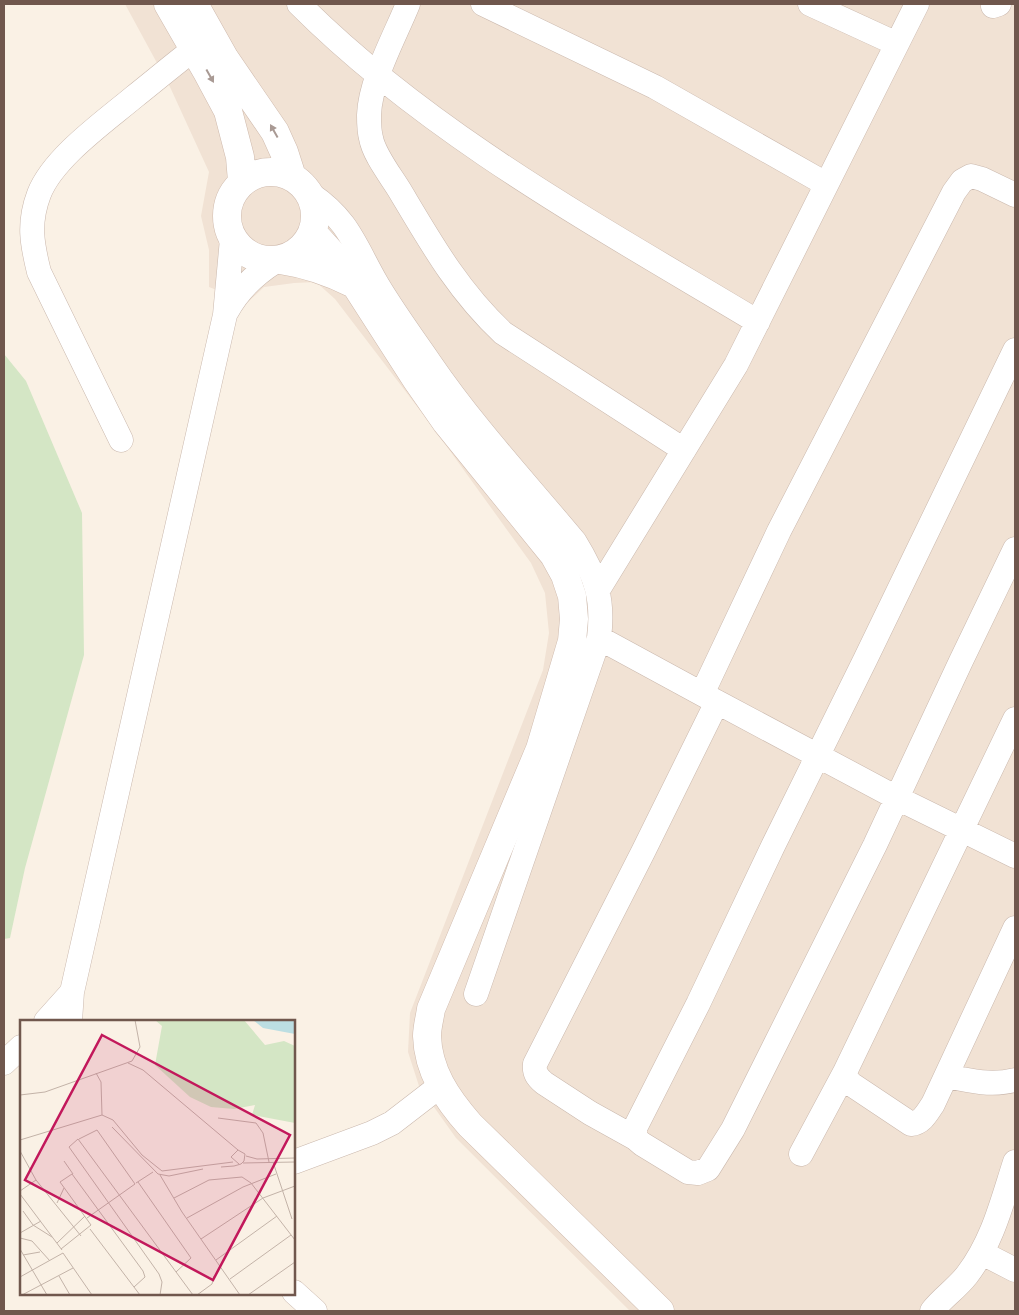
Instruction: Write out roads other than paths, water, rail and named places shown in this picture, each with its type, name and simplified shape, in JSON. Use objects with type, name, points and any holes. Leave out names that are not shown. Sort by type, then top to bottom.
[{"type":"street","points":[[168,4],[202,21],[225,59],[275,132],[301,186],[315,206],[316,220],[313,233],[308,242],[291,257],[278,260],[260,271],[234,299],[225,315]]},
{"type":"street","points":[[299,4],[328,32],[379,75],[422,109],[506,168],[576,213],[758,322]]},
{"type":"street","points":[[408,4],[375,85],[369,114],[371,139],[382,161],[454,279],[481,312],[503,333],[684,450]]},
{"type":"street","points":[[484,4],[655,87],[826,184]]},
{"type":"street","points":[[810,4],[897,44]]},
{"type":"street","points":[[598,590],[736,365],[917,4]]},
{"type":"street","points":[[202,21],[240,157],[242,181]]},
{"type":"street","points":[[121,440],[39,272],[32,246],[32,220],[39,193],[52,170],[100,125],[202,21]]},
{"type":"street","points":[[357,286],[320,269],[278,260],[263,260],[250,256],[240,249],[232,239],[226,214],[229,202],[242,181],[267,172],[280,173],[301,186],[338,216],[348,230],[377,284],[461,406],[575,542],[589,565],[598,590],[601,614],[599,638],[476,994]]},
{"type":"street","points":[[1015,195],[982,179],[971,176],[962,181],[954,192],[779,531],[643,852],[535,1064],[534,1071],[538,1078],[590,1114],[635,1138],[688,1172],[698,1173],[708,1169],[733,1129],[875,844],[960,661],[1015,549]]},
{"type":"street","points":[[313,233],[344,267],[416,380],[446,422],[554,555],[565,575],[572,596],[574,619],[572,641],[540,749],[431,1009],[427,1035],[430,1057],[440,1086],[453,1106],[470,1125],[660,1311]]},
{"type":"street","points":[[70,1020],[72,992],[225,315],[232,239]]},
{"type":"street","points":[[635,1138],[635,1128],[642,1113],[698,1004],[1015,350]]},
{"type":"street","points":[[599,638],[897,798],[1015,856]]},
{"type":"street","points":[[801,1154],[845,1072],[1015,719]]},
{"type":"street","points":[[845,1072],[847,1079],[852,1084],[911,1124],[916,1124],[926,1116],[947,1076],[1015,928]]},
{"type":"street","points":[[47,1020],[72,992]]},
{"type":"street","points":[[4,1064],[20,1047]]},
{"type":"street","points":[[4,1064],[20,1066]]},
{"type":"street","points":[[947,1076],[977,1083],[1004,1083],[1015,1080]]},
{"type":"street","points":[[295,1162],[356,1139],[392,1123],[440,1086]]},
{"type":"street","points":[[932,1311],[965,1278],[982,1254],[995,1226],[1015,1162]]},
{"type":"street","points":[[982,1254],[1015,1270]]},
{"type":"street","points":[[295,1293],[315,1311]]}]
